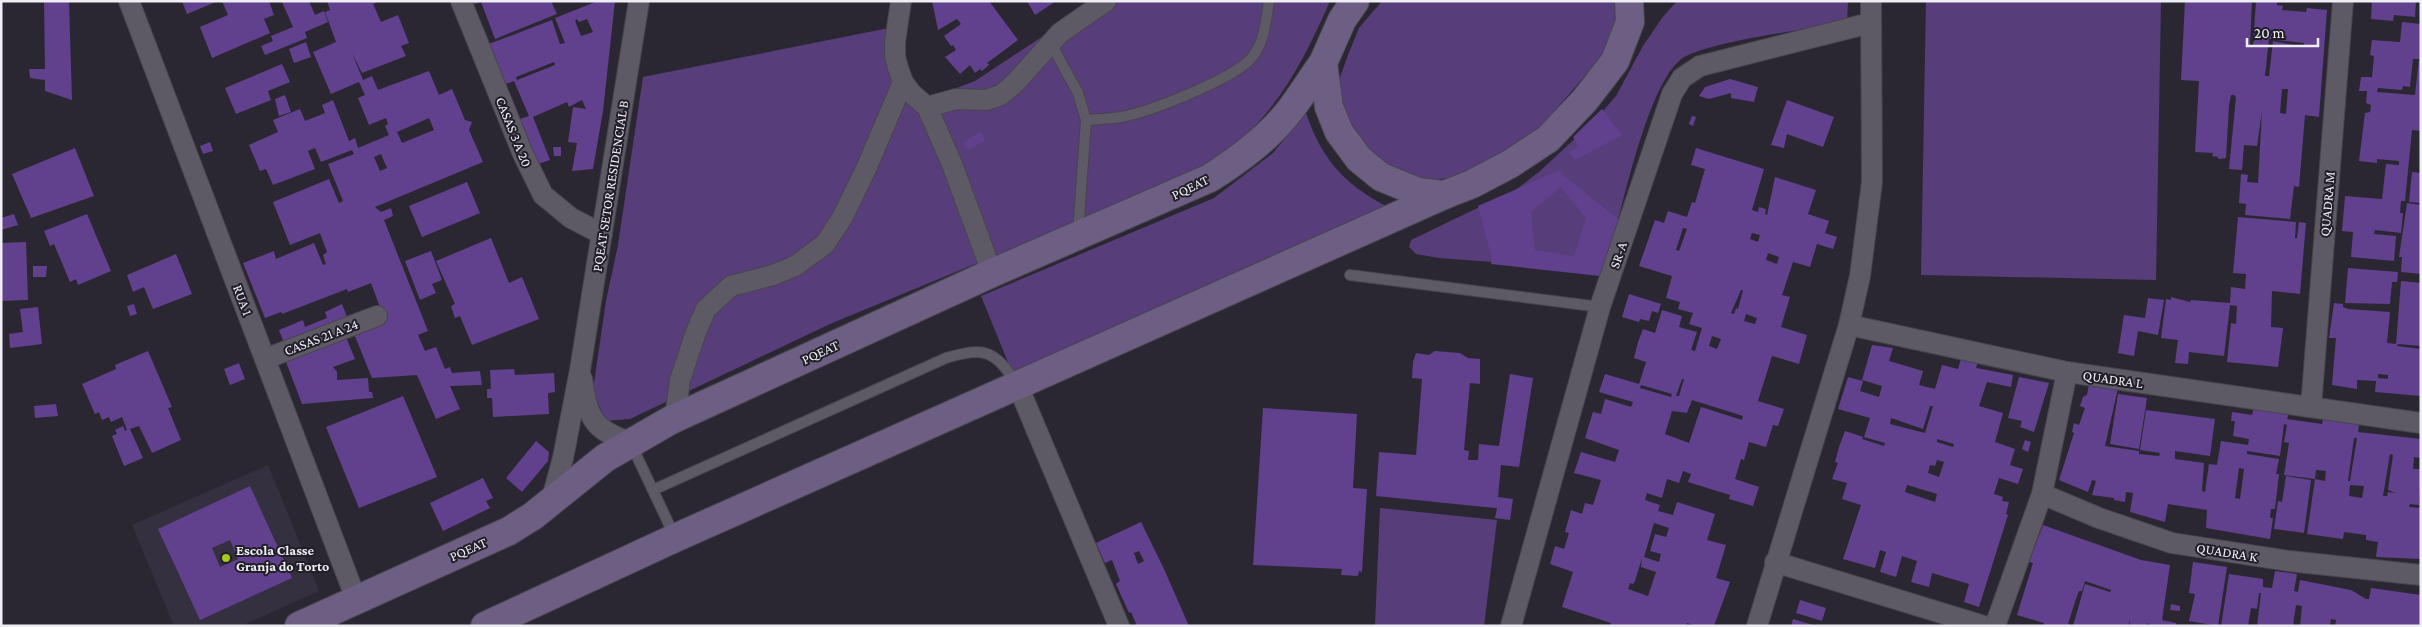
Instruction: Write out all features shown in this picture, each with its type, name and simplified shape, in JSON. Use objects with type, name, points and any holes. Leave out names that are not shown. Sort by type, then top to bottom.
[{"type":"street","name":"RUA 1","points":[[128,1],[356,599]]},
{"type":"street","name":"CASAS 3 A 20","points":[[461,1],[526,161],[543,196],[572,218],[602,234]]},
{"type":"street","name":"PQEAT SETOR RESIDENCIAL B","points":[[551,502],[563,458],[580,370],[640,1]]},
{"type":"street","points":[[902,1],[895,56],[903,82],[918,101],[927,106],[952,164],[992,273]]},
{"type":"street","points":[[927,106],[956,99],[986,100],[1001,95],[1015,83],[1050,42],[1106,1]]},
{"type":"street","name":"PQEAT","points":[[300,626],[509,531],[551,502],[579,478],[630,442],[675,418],[992,273],[1210,178],[1240,158],[1267,135],[1287,114],[1323,62],[1342,20],[1354,1]]},
{"type":"street","points":[[486,626],[675,538],[1472,184],[1502,168],[1548,139],[1585,100],[1615,60],[1630,12],[1650,1]]},
{"type":"street","points":[[1757,626],[1849,325],[1860,276],[1872,182],[1871,1]]},
{"type":"street","name":"QUADRA M","points":[[2311,407],[2343,1]]},
{"type":"street","name":"SR-A","points":[[1511,626],[1600,307],[1672,94],[1682,78],[1700,66],[1870,23]]},
{"type":"street","points":[[1323,62],[1329,106],[1339,132],[1359,159],[1381,177],[1394,184],[1418,192],[1444,195]]},
{"type":"street","points":[[675,418],[680,380],[706,309],[730,286],[773,276],[795,266],[826,244],[842,218],[866,169],[903,82]]},
{"type":"street","name":"CASAS 21 A 24","points":[[265,359],[377,316]]},
{"type":"street","points":[[1849,325],[2067,372]]},
{"type":"street","points":[[580,370],[585,400],[599,428],[610,436],[630,442]]},
{"type":"street","name":"QUADRA L","points":[[1995,626],[2042,494],[2067,372],[2421,423]]},
{"type":"street","points":[[1018,386],[1119,626]]},
{"type":"street","name":"QUADRA K","points":[[2042,494],[2099,518],[2172,543],[2289,561],[2421,575]]},
{"type":"street","points":[[1775,562],[1963,624],[1984,626]]},
{"type":"lane","points":[[1086,120],[1121,117],[1153,107],[1240,69],[1253,56],[1264,34],[1269,1]]},
{"type":"lane","points":[[1050,42],[1078,93],[1086,120],[1078,237]]},
{"type":"lane","points":[[1350,275],[1600,307]]},
{"type":"lane","points":[[653,490],[946,358],[982,352],[1002,363],[1018,386]]},
{"type":"lane","points":[[630,442],[675,538]]},
{"type":"shaded area","points":[[1096,1],[1330,1],[1305,54],[1274,104],[1248,133],[1200,171],[830,324],[630,419],[605,421],[593,390],[606,301],[618,245],[643,77],[904,25],[906,81],[925,100],[975,81]]},
{"type":"shaded area","points":[[1382,1],[1618,1],[1615,22],[1602,56],[1545,122],[1512,149],[1481,167],[1451,178],[1425,180],[1376,161],[1351,133],[1341,110],[1338,83],[1348,55],[1359,28]]},
{"type":"shaded area","points":[[1677,1],[1848,1],[1847,23],[1785,32],[1711,47],[1692,53],[1680,60],[1668,74],[1647,120],[1629,177],[1611,248],[1600,270],[1439,258],[1416,254],[1409,247],[1411,240],[1517,189],[1540,171],[1595,120],[1616,96],[1643,46],[1662,18]]},
{"type":"shaded area","points":[[1926,1],[2161,1],[2156,280],[1921,275]]},
{"type":"shaded area","points":[[1306,113],[1320,146],[1339,172],[1364,193],[1396,211],[1012,372],[981,296],[1214,198],[1273,153]]},
{"type":"shaded area","name":"Escola Classe Granja do Torto","points":[[268,465],[319,591],[241,626],[174,626],[132,525]]},
{"type":"shaded area","points":[[1380,508],[1497,520],[1484,626],[1375,626]]},
{"type":"building","points":[[44,1],[69,1],[72,100],[45,91],[45,80],[30,78],[29,69],[45,69]]},
{"type":"building","points":[[182,1],[218,1],[187,14]]},
{"type":"building","points":[[222,1],[269,1],[274,15],[264,19],[270,33],[212,58],[200,27],[228,15]]},
{"type":"building","points":[[309,1],[315,15],[324,11],[328,22],[305,32],[307,38],[265,55],[261,46],[273,41],[271,36],[293,27],[282,2]]},
{"type":"building","points":[[327,1],[380,1],[373,4],[381,22],[398,15],[409,43],[401,46],[406,56],[362,73],[352,53],[363,80],[372,76],[378,90],[429,71],[439,95],[452,89],[465,120],[472,122],[469,130],[483,162],[375,207],[381,212],[391,208],[393,216],[384,220],[428,331],[418,335],[425,351],[436,347],[445,369],[450,367],[452,373],[480,371],[482,385],[450,386],[460,409],[436,419],[417,375],[372,378],[354,334],[346,337],[355,359],[333,367],[337,372],[337,380],[368,378],[369,392],[372,392],[373,398],[302,404],[286,362],[290,359],[279,330],[303,320],[305,327],[327,318],[325,312],[342,304],[348,319],[380,307],[371,283],[348,292],[347,289],[282,314],[281,312],[265,318],[243,263],[274,251],[276,259],[314,243],[323,265],[326,264],[323,255],[327,252],[320,233],[290,245],[273,202],[329,179],[339,203],[343,201],[328,164],[354,154],[352,150],[321,162],[315,148],[308,151],[315,169],[273,185],[266,169],[260,171],[249,145],[278,132],[273,120],[300,109],[305,121],[325,113],[322,105],[333,100],[349,141],[355,138],[358,148],[389,135],[385,126],[388,124],[386,118],[369,125],[358,98],[365,95],[359,82],[331,94],[313,52],[336,42],[325,12],[330,10]],"holes":[[[429,118],[434,130],[402,143],[397,132]],[[381,154],[387,168],[380,171],[374,157]]]},
{"type":"building","points":[[467,1],[551,1],[557,14],[495,39],[481,2],[469,6]]},
{"type":"building","points":[[598,1],[615,1],[603,111],[593,169],[572,171],[577,143],[568,142],[573,107],[586,109],[582,100],[569,107],[567,102],[533,117],[550,160],[538,164],[520,119],[529,116],[514,81],[503,85],[486,45],[552,20],[560,44],[565,43],[555,18]],"holes":[[[577,19],[579,22],[587,19],[593,32],[581,36],[575,21]],[[554,62],[555,65],[517,80],[516,77]]]},
{"type":"building","points":[[932,1],[989,1],[1018,40],[987,63],[989,65],[982,71],[980,69],[975,73],[970,65],[960,74],[945,57],[956,50],[944,36],[961,24],[957,19],[938,30]]},
{"type":"building","points":[[1027,1],[1056,1],[1035,15]]},
{"type":"building","points":[[2185,1],[2252,1],[2250,45],[2253,45],[2256,1],[2277,1],[2277,5],[2283,6],[2282,10],[2306,12],[2307,8],[2327,10],[2319,117],[2305,115],[2299,187],[2294,186],[2290,219],[2245,215],[2246,204],[2239,203],[2241,174],[2248,175],[2247,182],[2258,183],[2262,111],[2257,146],[2244,145],[2242,170],[2229,169],[2236,97],[2231,95],[2229,105],[2226,158],[2218,159],[2218,157],[2212,156],[2213,153],[2195,152],[2199,81],[2181,80]],"holes":[[[2269,39],[2304,43],[2303,47],[2273,41],[2269,76],[2265,76]],[[2282,89],[2288,89],[2286,114],[2280,113]]]},
{"type":"building","points":[[2372,1],[2416,1],[2415,17],[2394,15],[2393,21],[2371,19]]},
{"type":"building","points":[[2402,22],[2421,24],[2421,131],[2412,130],[2405,201],[2401,201],[2400,213],[2403,213],[2401,233],[2375,230],[2374,234],[2396,236],[2394,261],[2351,257],[2353,232],[2342,231],[2345,196],[2382,199],[2386,164],[2399,165],[2399,161],[2377,159],[2377,163],[2359,161],[2365,113],[2370,112],[2371,105],[2366,103],[2367,91],[2359,91],[2361,77],[2372,77],[2374,56],[2370,55],[2372,40],[2400,42]],"holes":[[[2413,59],[2419,59],[2415,95],[2377,92],[2378,88],[2402,90],[2403,86],[2410,87]]]},
{"type":"building","points":[[306,42],[311,57],[294,63],[289,49]]},
{"type":"building","points":[[282,64],[290,82],[268,91],[271,100],[236,114],[225,88]]},
{"type":"building","points":[[1730,79],[1758,87],[1754,102],[1731,98],[1731,93],[1709,99],[1699,96],[1705,87]]},
{"type":"building","points":[[285,95],[291,112],[279,116],[275,99]]},
{"type":"building","points":[[1787,100],[1834,117],[1823,147],[1787,134],[1784,148],[1771,145]]},
{"type":"building","points":[[1602,109],[1622,135],[1575,160],[1569,152],[1579,146],[1573,137]]},
{"type":"building","points":[[1692,116],[1696,117],[1693,126],[1689,124]]},
{"type":"building","points":[[981,131],[985,140],[968,150],[963,143]]},
{"type":"building","points":[[210,142],[213,151],[203,154],[200,146]]},
{"type":"building","points":[[553,147],[561,147],[561,156],[554,156]]},
{"type":"building","points":[[75,148],[94,196],[31,218],[12,174]]},
{"type":"building","points":[[1696,148],[1764,169],[1752,210],[1758,212],[1759,207],[1766,209],[1765,214],[1767,215],[1775,177],[1816,190],[1808,214],[1829,221],[1825,233],[1837,237],[1833,249],[1817,244],[1810,267],[1793,262],[1782,295],[1790,297],[1781,327],[1807,335],[1799,364],[1772,356],[1758,401],[1784,409],[1778,426],[1773,425],[1766,447],[1749,442],[1744,460],[1741,459],[1735,479],[1759,487],[1753,506],[1729,499],[1730,495],[1688,482],[1691,474],[1683,471],[1679,483],[1667,479],[1662,498],[1647,493],[1645,500],[1660,505],[1658,511],[1673,515],[1677,502],[1715,514],[1707,540],[1726,545],[1716,578],[1730,582],[1714,626],[1696,626],[1687,623],[1686,626],[1610,626],[1611,623],[1562,607],[1573,572],[1550,564],[1555,546],[1564,549],[1569,533],[1565,532],[1571,510],[1582,514],[1585,503],[1593,505],[1601,480],[1574,473],[1581,452],[1615,462],[1619,450],[1585,438],[1593,412],[1601,414],[1605,399],[1631,407],[1633,402],[1599,392],[1605,374],[1639,384],[1646,362],[1634,358],[1638,342],[1643,329],[1655,333],[1662,310],[1682,316],[1679,327],[1697,332],[1691,350],[1695,351],[1702,328],[1689,324],[1693,313],[1678,309],[1680,302],[1666,298],[1672,276],[1639,266],[1655,220],[1664,223],[1668,211],[1687,217],[1692,202],[1695,203],[1705,169],[1691,165]],"holes":[[[1683,228],[1687,229],[1679,251],[1676,250]],[[1752,233],[1760,235],[1758,242],[1750,239]],[[1768,253],[1779,257],[1777,264],[1766,260]],[[1741,290],[1743,290],[1738,309],[1736,308],[1734,314],[1731,313]],[[1746,314],[1757,318],[1755,324],[1744,321]],[[1712,336],[1721,339],[1717,349],[1709,346]],[[1682,379],[1684,379],[1679,396],[1676,396]],[[1641,385],[1672,394],[1671,397],[1640,388]],[[1692,400],[1743,416],[1742,420],[1701,407],[1689,443],[1665,434],[1672,411],[1687,413]],[[1654,523],[1669,528],[1666,537],[1655,534],[1650,551],[1661,554],[1659,562],[1644,557]],[[1642,558],[1641,567],[1656,572],[1648,596],[1628,589],[1630,583],[1633,584],[1635,581]]]},
{"type":"building","points":[[1560,170],[1562,174],[1619,220],[1600,276],[1491,264],[1492,259],[1478,206]],"holes":[[[1561,187],[1586,218],[1574,256],[1535,250],[1531,212]]]},
{"type":"building","points":[[2412,172],[2421,173],[2421,203],[2409,202]]},
{"type":"building","points":[[467,182],[480,213],[422,237],[409,206]]},
{"type":"building","points":[[2407,203],[2421,205],[2421,274],[2401,272],[2402,257],[2399,257]]},
{"type":"building","points":[[14,214],[18,225],[1,230],[1,218]]},
{"type":"building","points":[[87,214],[111,271],[78,285],[76,279],[70,282],[54,244],[50,246],[44,231]]},
{"type":"building","points":[[2238,217],[2296,222],[2295,238],[2297,238],[2299,222],[2306,223],[2300,294],[2272,291],[2271,327],[2283,328],[2278,367],[2227,362],[2231,323],[2236,324],[2237,306],[2230,305],[2224,356],[2189,352],[2188,364],[2175,363],[2178,340],[2161,338],[2166,299],[2171,300],[2171,297],[2190,302],[2191,300],[2230,303],[2231,287],[2245,289],[2246,274],[2233,273]]},
{"type":"building","points":[[491,238],[509,283],[522,277],[539,319],[472,345],[460,316],[455,318],[451,306],[455,304],[436,261]]},
{"type":"building","points":[[26,242],[28,300],[1,301],[1,243]]},
{"type":"building","points":[[431,251],[442,280],[432,284],[436,293],[420,300],[405,261]]},
{"type":"building","points":[[176,254],[192,294],[153,309],[144,287],[133,292],[127,275]]},
{"type":"building","points":[[33,266],[47,266],[46,277],[33,277]]},
{"type":"building","points":[[2348,268],[2398,272],[2397,282],[2392,282],[2390,304],[2345,303]]},
{"type":"building","points":[[2401,281],[2421,283],[2421,346],[2398,344],[2397,346],[2421,349],[2421,396],[2375,392],[2376,381],[2357,380],[2357,389],[2332,385],[2336,338],[2329,338],[2334,303],[2343,304],[2343,307],[2348,309],[2390,312],[2387,343],[2396,344]],"holes":[[[2378,374],[2388,375],[2388,379],[2378,378]]]},
{"type":"building","points":[[1629,294],[1661,304],[1658,313],[1652,311],[1649,321],[1640,319],[1639,322],[1622,317]]},
{"type":"building","points":[[2148,298],[2164,300],[2158,335],[2138,331],[2134,356],[2118,353],[2124,315],[2145,318]]},
{"type":"building","points":[[134,304],[137,314],[130,316],[127,306]]},
{"type":"building","points":[[38,307],[42,344],[10,348],[9,334],[23,332],[20,309]]},
{"type":"building","points":[[1872,345],[1893,348],[1889,361],[1923,371],[1919,385],[1935,389],[1942,365],[1958,369],[1961,359],[1978,362],[1976,368],[2013,375],[2011,387],[1987,382],[1979,406],[2003,413],[1995,442],[2015,449],[2010,465],[2023,469],[2018,484],[1999,478],[1994,494],[2003,497],[2002,501],[2009,502],[2006,514],[2008,515],[1979,607],[1964,602],[1969,584],[1932,573],[1929,587],[1911,582],[1917,561],[1902,556],[1896,577],[1880,572],[1886,552],[1880,550],[1875,568],[1843,559],[1861,505],[1842,499],[1847,483],[1832,479],[1838,463],[1835,462],[1839,447],[1845,431],[1884,446],[1885,443],[1864,437],[1870,418],[1838,409],[1848,377],[1863,381],[1860,391],[1879,397],[1882,386],[1862,380]],"holes":[[[1930,406],[1933,406],[1925,433],[1890,424],[1891,418],[1923,429]],[[1937,439],[1954,444],[1953,447],[1937,442]],[[1937,460],[1944,462],[1939,477],[1928,473],[1930,465],[1935,466]],[[1907,485],[1937,494],[1935,502],[1905,492]]]},
{"type":"building","points":[[148,351],[172,407],[168,408],[181,440],[152,453],[139,426],[130,429],[143,458],[124,466],[112,436],[117,434],[115,430],[123,426],[125,431],[127,430],[122,417],[111,422],[109,417],[102,420],[99,412],[95,414],[82,384],[116,369],[115,365]]},
{"type":"building","points":[[1435,351],[1460,353],[1468,358],[1480,359],[1480,384],[1470,383],[1464,450],[1469,451],[1468,460],[1478,460],[1479,444],[1499,446],[1510,374],[1533,378],[1519,467],[1501,465],[1498,497],[1513,499],[1510,520],[1495,518],[1497,508],[1376,496],[1379,452],[1416,455],[1422,379],[1412,378],[1413,362],[1416,353],[1429,355]]},
{"type":"building","points":[[239,363],[245,379],[230,385],[224,369]]},
{"type":"building","points":[[514,369],[515,375],[554,373],[555,392],[548,393],[549,414],[493,417],[492,398],[487,398],[487,389],[491,389],[490,370]]},
{"type":"building","points":[[2019,377],[2049,383],[2034,432],[2020,427],[2022,421],[2008,418]]},
{"type":"building","points":[[2089,384],[2118,388],[2105,446],[2139,451],[2139,454],[2159,456],[2160,453],[2140,450],[2146,410],[2215,419],[2210,456],[2175,451],[2175,459],[2204,463],[2202,491],[2205,492],[2209,464],[2217,465],[2221,441],[2248,445],[2249,439],[2233,436],[2235,421],[2231,421],[2232,412],[2252,415],[2254,407],[2289,413],[2287,419],[2322,424],[2323,419],[2359,424],[2358,432],[2421,439],[2421,458],[2414,457],[2413,469],[2421,469],[2419,505],[2410,504],[2409,507],[2421,508],[2421,559],[2376,557],[2378,542],[2366,540],[2366,535],[2344,532],[2343,539],[2307,534],[2315,479],[2284,475],[2289,443],[2284,442],[2287,425],[2284,424],[2280,456],[2247,451],[2247,454],[2279,459],[2276,474],[2279,474],[2275,509],[2271,509],[2270,518],[2273,518],[2270,539],[2206,528],[2207,510],[2168,504],[2165,522],[2130,512],[2133,493],[2126,492],[2125,502],[2114,500],[2114,498],[2092,495],[2096,481],[2092,480],[2088,492],[2059,480],[2074,433],[2072,432],[2074,423],[2079,425],[2085,408],[2080,406],[2083,397],[2087,395]],"holes":[[[2354,438],[2357,438],[2350,481],[2348,481]],[[2390,454],[2393,455],[2388,490],[2396,493],[2388,492],[2387,496],[2383,496]],[[2239,468],[2244,469],[2240,499],[2235,498]],[[2316,470],[2326,471],[2325,481],[2315,479]],[[2350,485],[2364,486],[2362,498],[2349,496]]]},
{"type":"building","points":[[2118,394],[2147,398],[2139,449],[2110,444]]},
{"type":"building","points":[[403,396],[437,477],[359,508],[326,427]]},
{"type":"building","points":[[56,404],[58,416],[35,418],[34,406]]},
{"type":"building","points":[[1263,408],[1357,414],[1353,488],[1367,489],[1362,572],[1359,571],[1358,576],[1341,575],[1342,569],[1253,565]]},
{"type":"building","points":[[2025,440],[2031,442],[2028,452],[2022,449]]},
{"type":"building","points":[[536,441],[549,452],[548,461],[522,492],[506,478]]},
{"type":"building","points":[[2286,476],[2311,480],[2304,533],[2274,529],[2278,501],[2282,502]]},
{"type":"building","points":[[483,478],[493,498],[486,501],[490,508],[443,531],[430,503]]},
{"type":"building","points":[[250,486],[292,578],[200,620],[158,529]],"holes":[[[230,540],[238,559],[220,567],[212,548]]]},
{"type":"building","points":[[1141,522],[1189,626],[1137,626],[1116,584],[1120,581],[1112,560],[1105,563],[1096,543]],"holes":[[[1139,551],[1144,561],[1138,564],[1134,553]]]},
{"type":"building","points":[[2043,525],[2141,560],[2170,565],[2162,620],[2176,623],[2176,626],[2152,626],[2147,623],[2146,626],[2129,626],[2130,619],[2128,626],[2073,626],[2043,626],[2044,623],[2017,615],[2033,563],[2029,562]],"holes":[[[2085,581],[2111,590],[2110,592],[2085,584],[2073,626],[2068,624],[2079,591],[2082,591]]]},
{"type":"building","points":[[2193,562],[2227,567],[2218,626],[2189,621],[2195,594],[2189,593]]},
{"type":"building","points":[[2275,571],[2297,574],[2294,591],[2298,592],[2300,580],[2351,590],[2366,599],[2369,599],[2371,588],[2421,595],[2421,626],[2335,626],[2336,620],[2331,619],[2330,626],[2300,626],[2302,606],[2296,605],[2293,626],[2257,626],[2261,593],[2259,593],[2257,609],[2251,608],[2248,626],[2221,626],[2229,574],[2263,579],[2263,587],[2272,588]]},
{"type":"building","points":[[1800,600],[1826,608],[1822,621],[1796,613]]},
{"type":"building","points":[[2171,604],[2180,606],[2180,611],[2170,610]]},
{"type":"building","points":[[1793,619],[1813,625],[1813,626],[1791,626]]},
{"type":"place","name":"Escola Classe Granja do Torto","points":[[226,558]]}]
